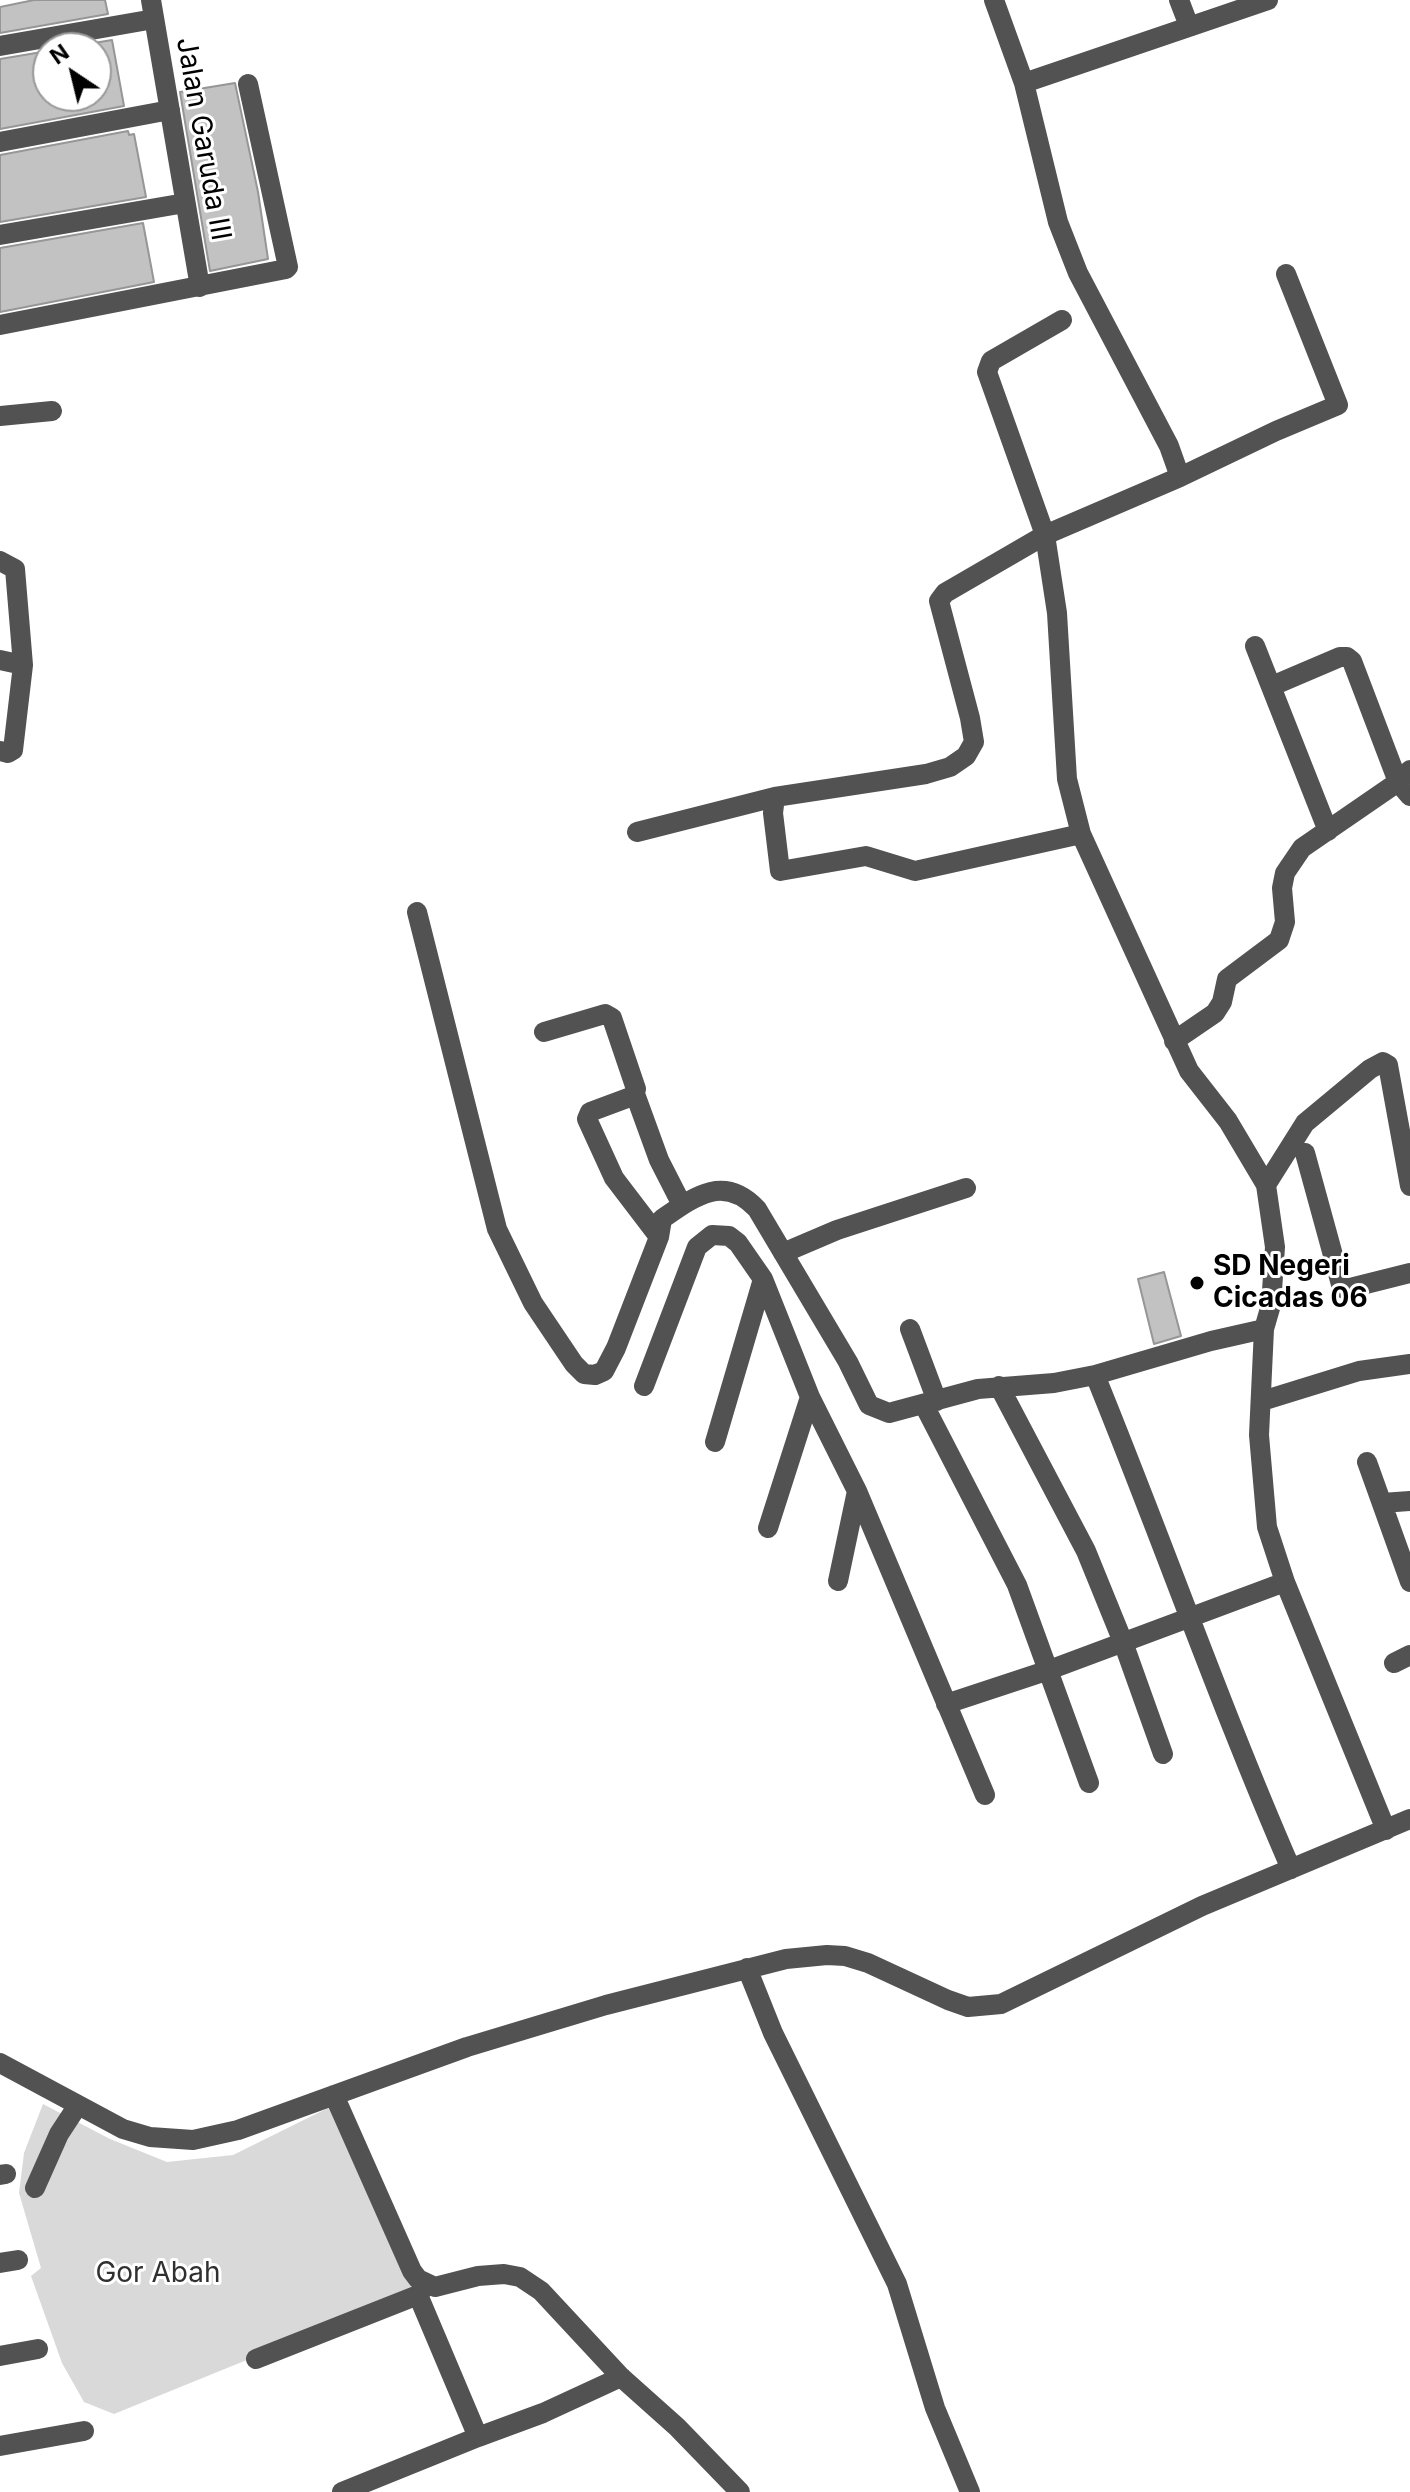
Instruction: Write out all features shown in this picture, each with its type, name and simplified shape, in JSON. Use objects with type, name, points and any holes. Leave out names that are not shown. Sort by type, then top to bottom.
[{"type":"street","points":[[994,0],[1024,83],[1058,222],[1078,273],[1169,446],[1180,477]]},
{"type":"street","points":[[1179,0],[1189,26]]},
{"type":"street","points":[[1024,83],[1268,0]]},
{"type":"street","points":[[0,46],[153,9]]},
{"type":"street","name":"Jalan Garuda III","points":[[153,9],[200,287]]},
{"type":"street","points":[[0,325],[283,271],[288,267],[248,84]]},
{"type":"street","points":[[0,142],[170,110]]},
{"type":"street","points":[[0,235],[185,203]]},
{"type":"street","points":[[637,832],[775,797],[926,774],[950,767],[966,756],[974,742],[939,601],[945,593],[1045,535],[1338,405],[1286,274]]},
{"type":"street","points":[[1062,320],[991,361],[987,367],[1045,535],[1057,613],[1067,779],[1081,834],[1174,1041],[1189,1071],[1228,1121],[1266,1185],[1275,1247],[1271,1305],[1264,1329],[1260,1464],[1265,1513],[1285,1582],[1386,1830]]},
{"type":"street","points":[[0,416],[52,411]]},
{"type":"street","points":[[0,561],[15,569],[23,665],[13,750],[8,753],[0,751]]},
{"type":"street","points":[[1255,646],[1328,831]]},
{"type":"street","points":[[1174,1041],[1215,1013],[1222,1002],[1227,979],[1279,940],[1285,922],[1282,888],[1285,873],[1302,848],[1406,783],[1352,661],[1347,657],[1340,657],[1272,686]]},
{"type":"street","points":[[0,660],[23,665]]},
{"type":"street","points":[[775,797],[773,813],[780,871],[866,856],[915,871],[1081,834]]},
{"type":"street","points":[[417,912],[497,1229],[533,1303],[584,1374],[595,1375],[604,1371],[616,1348],[659,1237],[662,1219],[682,1205],[715,1190],[730,1190],[744,1196],[769,1226],[848,1362],[869,1405],[879,1411],[889,1413],[999,1386],[1054,1383],[1095,1375],[1264,1329]]},
{"type":"street","points":[[544,1032],[609,1014],[659,1160],[682,1205]]},
{"type":"street","points":[[1266,1185],[1305,1123],[1370,1069],[1383,1062],[1388,1065],[1410,1186]]},
{"type":"street","points":[[635,1094],[590,1112],[587,1119],[614,1178],[659,1237]]},
{"type":"street","points":[[1305,1153],[1342,1288],[1410,1273]]},
{"type":"street","points":[[783,1253],[837,1230],[966,1188]]},
{"type":"street","points":[[644,1386],[697,1247],[712,1235],[729,1236],[738,1243],[763,1279],[810,1397],[857,1491],[985,1795]]},
{"type":"street","points":[[715,1442],[763,1279]]},
{"type":"street","points":[[910,1329],[930,1403],[1017,1585],[1089,1783]]},
{"type":"street","points":[[1262,1401],[1359,1371],[1410,1364]]},
{"type":"street","points":[[1095,1375],[1159,1531],[1238,1747],[1291,1869]]},
{"type":"street","points":[[999,1386],[1086,1551],[1163,1754]]},
{"type":"street","points":[[768,1528],[810,1397]]},
{"type":"street","points":[[1367,1462],[1410,1582]]},
{"type":"street","points":[[838,1581],[857,1491]]},
{"type":"street","points":[[1382,1503],[1410,1501]]},
{"type":"street","points":[[946,1704],[1049,1670],[1285,1582]]},
{"type":"street","points":[[0,2063],[123,2129],[150,2137],[193,2140],[238,2130],[467,2047],[606,2005],[786,1959],[845,1956],[968,2007],[1001,2004],[1202,1906],[1410,1819]]},
{"type":"street","points":[[747,1968],[773,2033],[897,2284],[935,2408],[970,2492]]},
{"type":"street","points":[[334,2095],[423,2290],[478,2437]]},
{"type":"street","points":[[35,2188],[59,2134],[78,2105]]},
{"type":"street","points":[[256,2359],[423,2290],[478,2276],[504,2274],[520,2277],[541,2291],[621,2377],[677,2427],[740,2492]]},
{"type":"street","points":[[0,2356],[38,2349]]},
{"type":"street","points":[[342,2492],[543,2413],[621,2377]]},
{"type":"street","points":[[0,2446],[84,2431]]},
{"type":"green space","name":"Gor Abah","points":[[43,2104],[110,2139],[167,2162],[233,2155],[330,2107],[414,2292],[114,2414],[84,2402],[62,2363],[31,2276],[41,2268],[19,2193],[24,2153]]},
{"type":"building","points":[[34,0],[105,0],[108,14],[0,33],[0,7]]},
{"type":"building","points":[[112,40],[124,106],[112,108]]},
{"type":"building","points":[[32,54],[32,112],[92,112],[0,129],[0,59]]},
{"type":"building","points":[[235,83],[258,192],[268,259],[210,271],[180,92]]},
{"type":"building","points":[[128,131],[129,135],[134,134],[146,197],[0,222],[0,155]]},
{"type":"building","points":[[143,223],[154,282],[0,312],[0,248]]},
{"type":"building","points":[[1164,1272],[1181,1336],[1154,1344],[1138,1279]]},
{"type":"place","name":"SD Negeri Cicadas 06","points":[[1197,1283]]}]
